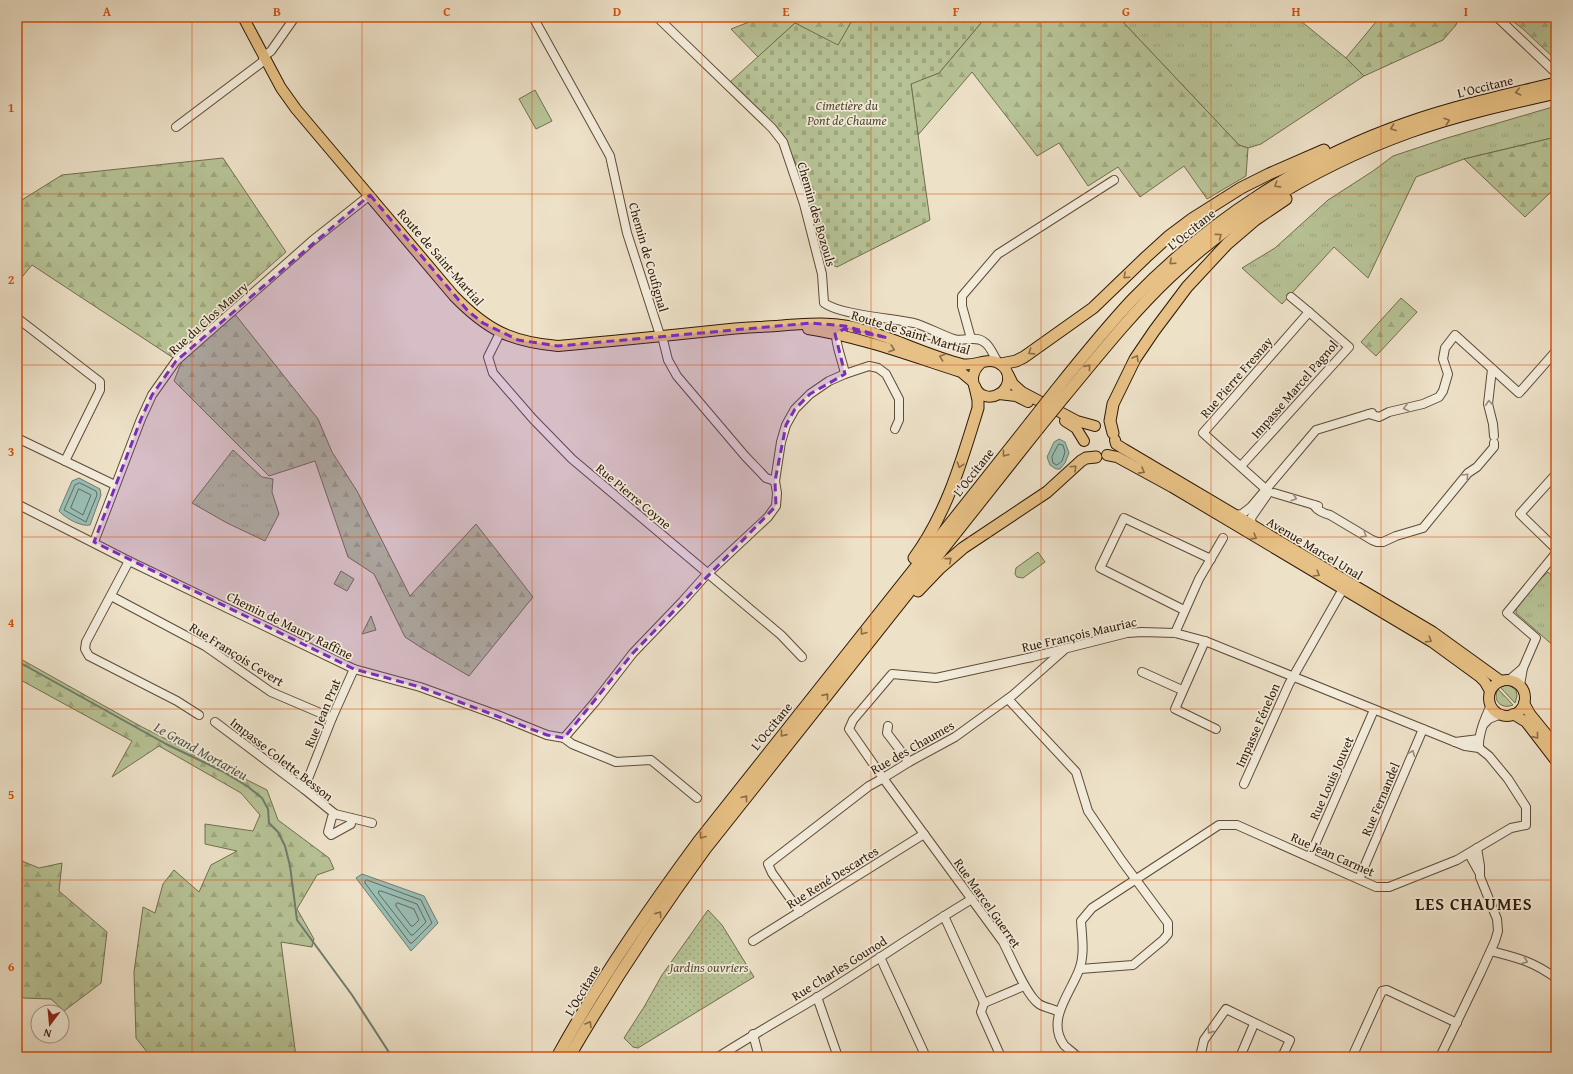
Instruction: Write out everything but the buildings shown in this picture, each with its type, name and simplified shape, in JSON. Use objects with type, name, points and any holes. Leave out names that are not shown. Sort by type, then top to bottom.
[{"type":"highway","name":"L'Occitane","points":[[1060,394],[1104,331],[1132,300],[1190,246],[1250,201],[1288,177],[1326,156],[1376,134],[1407,123],[1455,108],[1556,83]]},
{"type":"highway","name":"L'Occitane","points":[[569,1057],[655,920],[702,854],[886,613],[1034,426],[1060,394],[1150,296],[1212,241],[1247,215],[1291,187],[1353,155],[1410,132],[1472,114],[1556,93]]},
{"type":"highway","points":[[999,363],[1016,361],[1024,357],[1092,308],[1168,237],[1215,203],[1269,174],[1339,144],[1376,134]]},
{"type":"highway","points":[[1114,436],[1110,421],[1110,413],[1124,380],[1135,359],[1187,287],[1228,244],[1255,220],[1286,198],[1320,179],[1353,155]]},
{"type":"highway","points":[[886,613],[899,578],[921,549],[947,500],[978,408],[978,400],[974,384]]},
{"type":"highway","points":[[886,613],[912,598],[940,568],[963,548],[1047,492],[1081,461],[1086,458],[1096,457]]},
{"type":"highway","name":"L'Occitane","points":[[557,1057],[646,914],[685,859],[728,803],[886,613]]},
{"type":"main road","name":"Route de Saint-Martial","points":[[243,17],[264,59],[281,88],[296,109],[459,301],[483,323],[500,333],[534,344],[558,346],[764,326],[811,323],[845,326],[888,338],[964,365],[981,363]]},
{"type":"main road","name":"Route de Saint-Martial","points":[[786,325],[852,337],[961,372],[974,384]]},
{"type":"main road","points":[[836,333],[844,329],[888,338]]},
{"type":"main road","points":[[987,361],[999,363],[1008,374],[1013,384],[1022,392],[1077,421],[1095,426],[1105,426],[1114,436],[1113,449],[1107,455],[1096,457],[1087,451],[1080,433],[1070,424],[1016,396],[999,394],[988,396],[983,395],[974,384],[974,372],[981,363],[987,361]]},
{"type":"main road","points":[[999,394],[1007,386],[1008,374]]},
{"type":"main road","points":[[1084,441],[1087,432],[1095,426]]},
{"type":"main road","name":"Avenue Marcel Unal","points":[[1114,436],[1116,444],[1124,449],[1235,515],[1250,522],[1433,632],[1505,680]]},
{"type":"main road","name":"Avenue Marcel Unal","points":[[1107,455],[1117,457],[1172,488],[1432,642],[1480,677],[1490,691]]},
{"type":"main road","points":[[1505,680],[1520,685],[1524,693],[1524,703],[1520,711],[1505,716],[1495,711],[1490,705],[1489,696],[1490,691],[1496,683],[1505,680]]},
{"type":"main road","points":[[1524,703],[1530,714],[1556,746]]},
{"type":"main road","points":[[1513,714],[1526,722],[1556,761]]},
{"type":"street","points":[[176,128],[264,59],[295,17]]},
{"type":"street","name":"Chemin de Coufignal","points":[[533,17],[610,156],[627,233],[663,340],[668,360],[677,376],[746,456],[766,478],[775,481]]},
{"type":"street","name":"Chemin des Bozouls","points":[[656,17],[772,128],[783,142],[804,204],[822,274],[824,303],[844,311],[918,324],[954,339],[962,340],[975,338],[984,342]]},
{"type":"street","points":[[1497,17],[1556,73]]},
{"type":"street","points":[[970,339],[962,306],[962,296],[998,254],[1114,180]]},
{"type":"street","name":"Rue du Clos Maury","points":[[94,542],[138,426],[152,395],[176,362],[312,242],[370,195]]},
{"type":"street","points":[[1291,297],[1308,312]]},
{"type":"street","name":"Impasse Marcel Pagnol","points":[[1241,466],[1349,347],[1308,312]]},
{"type":"street","name":"Rue Pierre Fresnay","points":[[1270,488],[1241,466],[1204,433],[1308,312]]},
{"type":"street","points":[[17,318],[100,382],[100,390],[65,461]]},
{"type":"street","name":"Rue Pierre Coyne","points":[[500,333],[488,357],[493,373],[533,419],[572,459],[781,635],[802,657]]},
{"type":"street","points":[[836,333],[837,345],[845,374]]},
{"type":"street","points":[[1172,488],[1238,524],[1250,522],[1277,474],[1316,430],[1384,410],[1389,412],[1423,404],[1439,397],[1443,391],[1448,374],[1443,359],[1445,348],[1454,335],[1519,393],[1556,352]]},
{"type":"street","points":[[840,353],[844,341],[852,337]]},
{"type":"street","points":[[984,342],[999,363]]},
{"type":"street","points":[[981,363],[986,349],[984,342]]},
{"type":"street","points":[[564,738],[595,702],[633,653],[707,574],[768,517],[776,506],[777,493],[775,481],[781,442],[786,425],[795,409],[810,394],[829,381],[845,374],[869,366],[878,368],[886,374],[899,399],[899,420],[895,429]]},
{"type":"street","points":[[1270,488],[1314,505],[1315,508],[1377,542],[1383,542],[1396,536],[1423,528],[1468,473],[1477,467],[1494,447],[1493,424],[1488,404],[1492,369]]},
{"type":"street","points":[[17,438],[115,485]]},
{"type":"street","points":[[1556,474],[1520,514],[1556,549]]},
{"type":"street","points":[[1235,515],[1242,514],[1247,511],[1270,488]]},
{"type":"street","name":"Chemin de Maury Raffine","points":[[17,504],[129,561],[354,669],[420,687],[547,735],[564,738],[572,744],[616,762],[651,760],[697,798]]},
{"type":"street","points":[[1184,610],[1100,568],[1124,518],[1211,559]]},
{"type":"street","points":[[1176,633],[1184,610],[1223,538]]},
{"type":"street","points":[[1520,685],[1523,668],[1536,638],[1507,613],[1556,553]]},
{"type":"street","points":[[129,561],[86,642],[86,649],[89,656],[177,701],[199,715]]},
{"type":"street","points":[[1343,589],[1345,586],[1349,587],[1409,618]]},
{"type":"street","name":"Impasse Fénelon","points":[[1244,784],[1293,677],[1343,589]]},
{"type":"street","name":"Rue François Cevert","points":[[111,596],[206,646],[271,692],[332,718]]},
{"type":"street","name":"Rue François Mauriac","points":[[883,778],[849,729],[853,720],[892,674],[936,678],[1065,649],[1126,633],[1142,632],[1176,633],[1204,640],[1465,746],[1480,748]]},
{"type":"street","points":[[1204,640],[1174,709],[1216,729]]},
{"type":"street","name":"Rue des Chaumes","points":[[800,912],[772,873],[768,864],[869,786],[955,736],[1008,699],[1065,649]]},
{"type":"street","points":[[1505,680],[1523,668]]},
{"type":"street","name":"Rue Jean Prat","points":[[304,789],[332,718],[354,669]]},
{"type":"street","points":[[1142,672],[1182,690]]},
{"type":"street","points":[[1008,699],[1076,772],[1088,811],[1169,927],[1168,934],[1164,940],[1133,965],[1080,969],[1059,1012],[1057,1023],[1063,1042],[1078,1057]]},
{"type":"street","points":[[1480,748],[1479,739],[1485,716],[1490,705]]},
{"type":"street","name":"Rue Louis Jouvet","points":[[1310,856],[1374,710]]},
{"type":"street","points":[[1484,724],[1488,719],[1501,714]]},
{"type":"street","name":"Impasse Colette Besson","points":[[215,722],[335,814],[372,823]]},
{"type":"street","points":[[888,726],[887,733],[908,762]]},
{"type":"street","name":"Rue Fernandel","points":[[1359,879],[1423,729]]},
{"type":"street","name":"Rue François Mauriac","points":[[1455,742],[1479,739]]},
{"type":"street","name":"Rue Jean Carmet","points":[[1080,969],[1082,948],[1081,921],[1092,908],[1219,825],[1237,825],[1310,856],[1376,887],[1390,887],[1457,860],[1511,828],[1526,825],[1526,807],[1508,779],[1489,756],[1480,748]]},
{"type":"street","name":"Rue Marcel Guerret","points":[[883,778],[1003,942],[1024,986],[1037,1003],[1059,1012]]},
{"type":"street","name":"Impasse Colette Besson","points":[[335,814],[332,817],[328,832],[331,835],[351,824],[351,818]]},
{"type":"street","name":"Rue René Descartes","points":[[753,941],[924,834]]},
{"type":"street","points":[[1477,848],[1479,851],[1479,872]]},
{"type":"street","points":[[1440,1057],[1474,987],[1498,931],[1497,919],[1482,884],[1479,872],[1469,854]]},
{"type":"street","name":"Rue Charles Gounod","points":[[718,1057],[753,1034],[817,998],[972,899]]},
{"type":"street","points":[[944,916],[984,1003],[981,1012],[1001,1057]]},
{"type":"street","points":[[1490,951],[1524,960],[1541,968],[1556,978]]},
{"type":"street","points":[[880,957],[926,1057]]},
{"type":"street","points":[[984,1003],[1024,986]]},
{"type":"street","points":[[1352,1057],[1382,991],[1388,990],[1457,1023]]},
{"type":"street","points":[[817,998],[838,1057]]},
{"type":"street","points":[[1200,1057],[1204,1040],[1226,1008],[1254,1024],[1290,1040],[1282,1057]]},
{"type":"street","points":[[1240,1057],[1254,1024]]},
{"type":"street","points":[[753,1034],[759,1057]]},
{"type":"highlighted area","points":[[370,195],[468,311],[483,323],[518,340],[558,346],[811,323],[845,326],[888,338],[844,329],[835,334],[845,374],[810,394],[795,409],[786,425],[775,481],[776,506],[633,653],[564,738],[547,735],[420,687],[354,669],[94,542],[141,419],[152,395],[176,361]]},
{"type":"green space","points":[[762,17],[854,17],[838,46],[795,23],[758,57],[731,29]]},
{"type":"green space","name":"Cimetière du Pont de Chaume","points":[[854,17],[986,17],[939,73],[911,84],[930,220],[837,267],[823,261],[798,168],[782,133],[729,83],[795,23],[838,45]]},
{"type":"green space","points":[[986,17],[1126,17],[1122,21],[1239,145],[1248,148],[1246,176],[1207,199],[1184,166],[1140,197],[1118,167],[1088,186],[1059,143],[1037,156],[972,72],[918,135],[911,83],[939,73]]},
{"type":"green space","points":[[1126,17],[1296,17],[1346,58],[1364,76],[1261,144],[1248,148],[1239,145],[1122,21]]},
{"type":"green space","points":[[1380,17],[1459,17],[1456,25],[1443,40],[1364,76],[1346,58]]},
{"type":"green space","points":[[1507,17],[1556,17],[1556,60],[1523,29]]},
{"type":"green space","points":[[535,90],[552,121],[536,129],[519,99]]},
{"type":"green space","points":[[1556,106],[1556,137],[1464,159],[1416,177],[1368,278],[1334,247],[1282,304],[1242,268],[1275,248],[1328,200],[1373,171],[1393,156],[1447,138]]},
{"type":"green space","points":[[1556,137],[1556,187],[1525,217],[1464,159]]},
{"type":"green space","points":[[223,158],[286,252],[227,304],[318,419],[332,452],[357,491],[410,596],[476,524],[533,597],[469,676],[405,637],[374,574],[348,557],[315,461],[269,476],[174,381],[181,363],[32,265],[17,283],[17,203],[62,175]]},
{"type":"green space","points":[[1401,298],[1417,312],[1376,356],[1361,342]]},
{"type":"green space","points":[[233,450],[262,477],[273,479],[272,492],[279,514],[265,541],[227,523],[192,503]]},
{"type":"green space","points":[[1038,552],[1045,562],[1023,578],[1017,577],[1015,574],[1016,568]]},
{"type":"green space","points":[[341,571],[354,579],[347,591],[334,584]]},
{"type":"green space","points":[[1548,572],[1556,579],[1556,648],[1516,613],[1523,596]]},
{"type":"green space","points":[[371,616],[376,630],[362,634]]},
{"type":"green space","points":[[17,657],[142,727],[267,790],[278,820],[329,858],[334,869],[317,875],[297,909],[314,939],[312,947],[281,942],[296,1057],[151,1057],[136,1038],[134,972],[143,907],[155,913],[163,884],[174,870],[199,892],[211,865],[237,851],[205,844],[205,824],[253,831],[260,815],[241,793],[159,746],[112,777],[132,741],[17,678]]},
{"type":"green space","points":[[1503,685],[1509,685],[1516,690],[1517,696],[1515,703],[1500,687]]},
{"type":"green space","points":[[1498,689],[1513,705],[1505,706],[1499,703],[1496,697]]},
{"type":"green space","points":[[17,859],[39,868],[62,863],[59,891],[107,932],[101,983],[70,1006],[70,1004],[56,1004],[51,999],[24,998],[17,995]]},
{"type":"green space","name":"Jardins ouvriers","points":[[708,910],[722,925],[754,977],[638,1048],[633,1047],[624,1038],[662,975]]},
{"type":"water","points":[[1059,439],[1065,442],[1069,453],[1065,463],[1060,469],[1056,469],[1050,465],[1047,457],[1054,442]]},
{"type":"water","points":[[79,478],[100,489],[101,495],[90,525],[82,525],[73,521],[59,511],[72,481]]},
{"type":"water","points":[[362,874],[424,896],[438,923],[411,951],[356,878]]},
{"type":"waterway","name":"Le Grand Mortarieu","points":[[17,661],[166,744],[222,771],[247,786],[262,798],[268,809],[269,823],[278,832],[285,846],[290,866],[297,920],[352,995],[392,1057]]},
{"type":"district","name":"LES CHAUMES","points":[[1474,904]]}]
